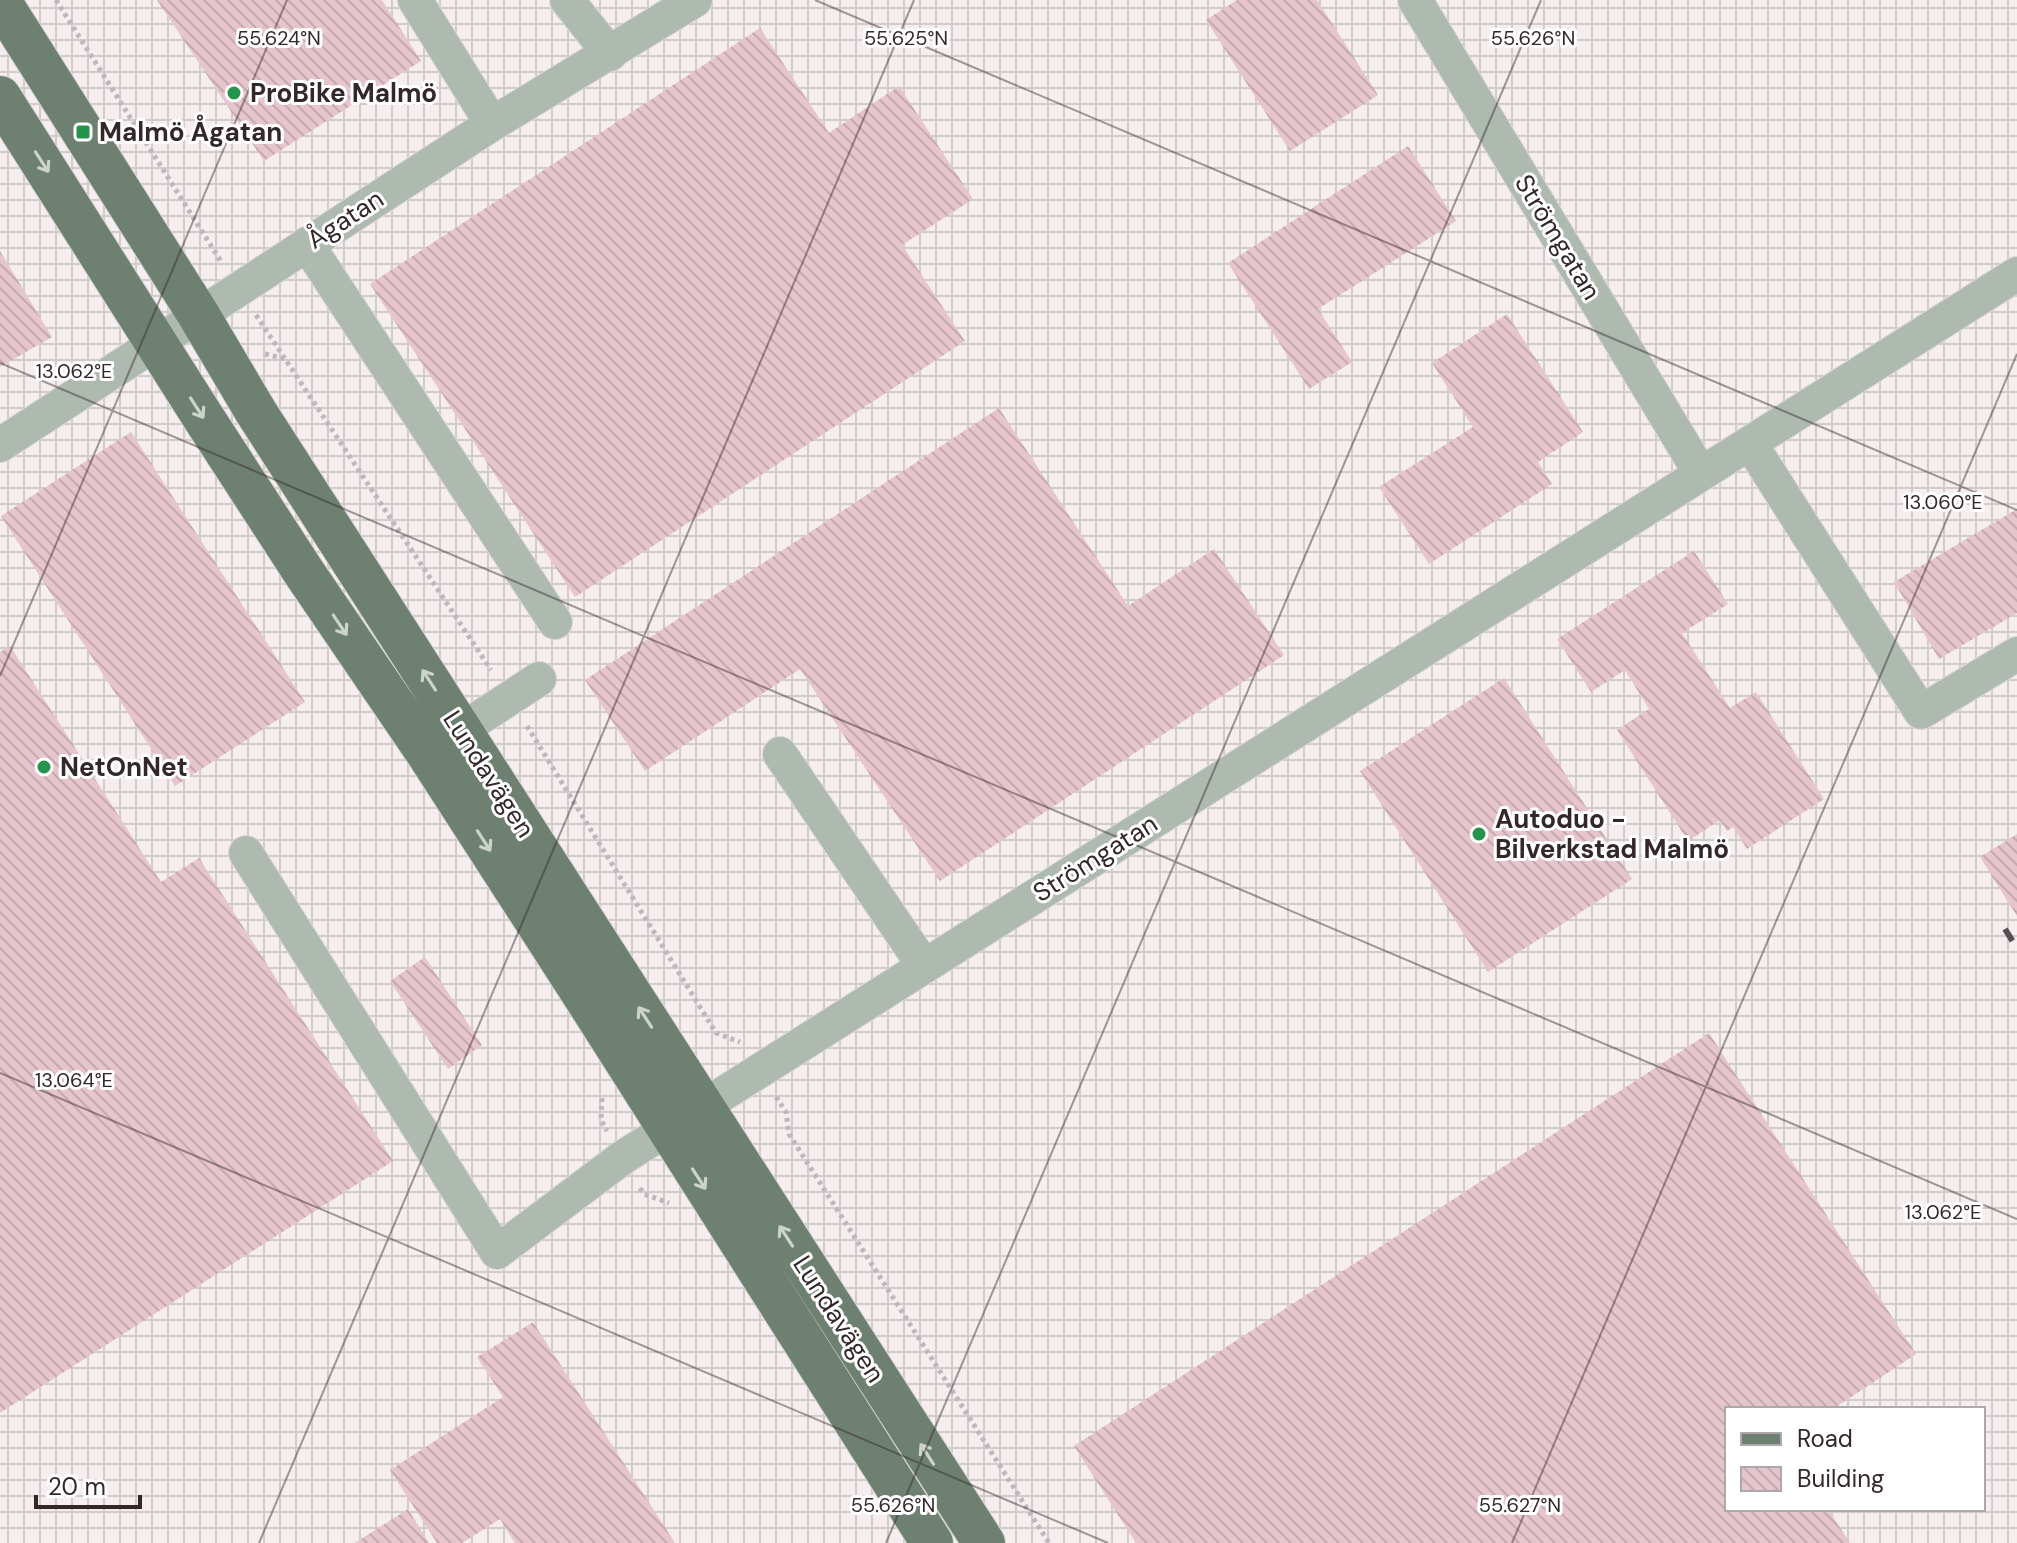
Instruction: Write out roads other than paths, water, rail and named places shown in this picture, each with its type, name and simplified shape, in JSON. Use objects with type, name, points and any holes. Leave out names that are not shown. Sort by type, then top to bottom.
[{"type":"main road","name":"Lundavägen","points":[[0,1],[198,314],[256,412],[984,1543]]},
{"type":"main road","name":"Lundavägen","points":[[0,97],[303,571],[438,769],[932,1543]]},
{"type":"street","points":[[415,0],[492,124]]},
{"type":"street","points":[[567,0],[610,54]]},
{"type":"street","name":"Ågatan","points":[[0,445],[492,124],[695,0]]},
{"type":"street","name":"Strömgatan","points":[[1415,0],[1701,474]]},
{"type":"street","points":[[307,244],[555,622]]},
{"type":"street","name":"Strömgatan","points":[[246,853],[497,1252],[622,1158],[2017,274]]},
{"type":"street","points":[[1750,443],[1921,712],[2017,654]]},
{"type":"street","points":[[461,730],[539,679]]},
{"type":"street","points":[[780,754],[924,966]]},
{"type":"railway","points":[[2005,929],[2017,948]]},
{"type":"place","name":"ProBike Malmö","points":[[234,93]]},
{"type":"place","name":"Malmö Ågatan","points":[[83,132]]},
{"type":"place","name":"NetOnNet","points":[[44,767]]},
{"type":"place","name":"Autoduo - Bilverkstad Malmö","points":[[1479,834]]}]
